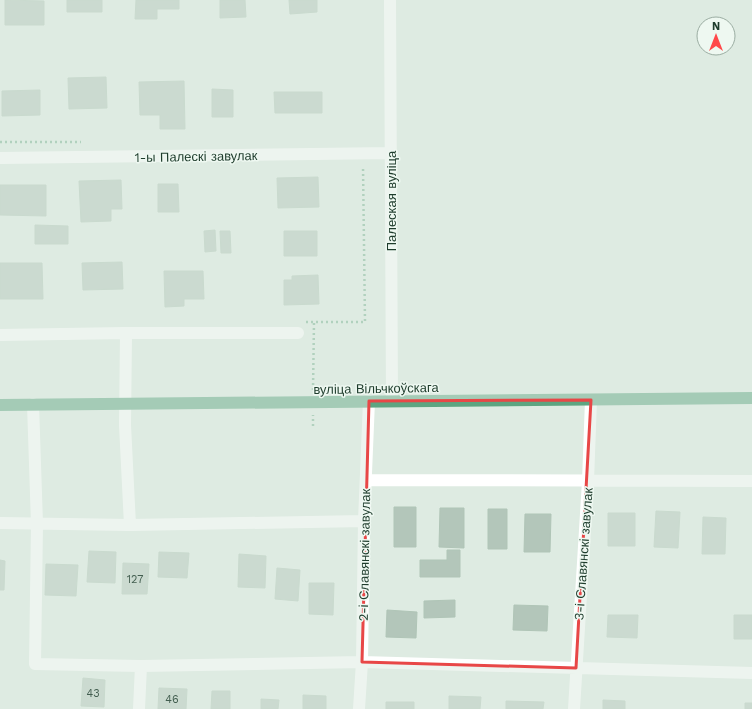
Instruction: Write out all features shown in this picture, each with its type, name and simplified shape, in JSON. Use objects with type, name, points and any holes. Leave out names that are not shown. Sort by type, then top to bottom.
[{"type":"main road","name":"вуліца Вільчкоўскага","points":[[0,404],[313,403],[369,401],[752,398]]},
{"type":"street","name":"Палеская вуліца","points":[[390,0],[392,153],[392,401]]},
{"type":"street","name":"1-ы Палескі завулак","points":[[0,158],[392,153]]},
{"type":"street","points":[[0,335],[298,328]]},
{"type":"street","points":[[126,333],[125,403],[130,525]]},
{"type":"street","name":"3-і Славянскі завулак","points":[[574,709],[588,481],[591,400]]},
{"type":"street","name":"2-і Славянскі завулак","points":[[359,709],[362,662],[364,521],[369,401]]},
{"type":"street","points":[[33,404],[37,524],[35,664],[141,666],[362,662],[752,673]]},
{"type":"street","points":[[366,480],[752,481]]},
{"type":"street","points":[[0,523],[130,525],[364,521]]},
{"type":"street","points":[[139,709],[141,666]]},
{"type":"path","points":[[298,328],[314,322],[365,322],[363,154]]},
{"type":"path","points":[[313,426],[314,322]]},
{"type":"highlighted area","points":[[591,400],[576,668],[362,662],[369,401]]},
{"type":"building","points":[[5,0],[44,1],[44,25],[5,25]]},
{"type":"building","points":[[67,0],[102,0],[102,12],[67,12]]},
{"type":"building","points":[[136,0],[179,0],[179,9],[157,9],[157,19],[135,19]]},
{"type":"building","points":[[220,0],[245,0],[246,17],[220,18]]},
{"type":"building","points":[[289,0],[317,0],[317,12],[290,14]]},
{"type":"building","points":[[106,77],[107,108],[69,109],[68,78]]},
{"type":"building","points":[[184,81],[185,129],[160,129],[160,115],[140,115],[139,82]]},
{"type":"building","points":[[212,89],[233,90],[233,117],[212,117]]},
{"type":"building","points":[[40,90],[40,115],[2,116],[2,91]]},
{"type":"building","points":[[274,92],[322,92],[322,113],[275,113]]},
{"type":"building","points":[[318,177],[319,207],[278,208],[277,178]]},
{"type":"building","points":[[121,180],[122,209],[111,209],[111,221],[81,222],[79,181]]},
{"type":"building","points":[[158,184],[178,184],[179,212],[158,212]]},
{"type":"building","points":[[0,185],[46,185],[46,216],[0,215]]},
{"type":"building","points":[[35,225],[68,226],[68,244],[35,244]]},
{"type":"building","points":[[215,230],[216,251],[205,252],[204,231]]},
{"type":"building","points":[[220,231],[230,231],[231,253],[221,253]]},
{"type":"building","points":[[284,231],[317,231],[317,256],[284,256]]},
{"type":"building","points":[[122,262],[123,289],[83,290],[82,263]]},
{"type":"building","points":[[0,263],[42,263],[43,299],[0,299]]},
{"type":"building","points":[[164,271],[203,271],[204,299],[184,299],[184,306],[165,307]]},
{"type":"building","points":[[318,275],[319,304],[284,305],[284,280],[292,280],[292,276]]},
{"type":"building","points":[[394,507],[416,507],[416,547],[394,547]]},
{"type":"building","points":[[440,508],[464,508],[464,548],[439,547]]},
{"type":"building","points":[[488,509],[507,509],[507,549],[488,549]]},
{"type":"building","points":[[656,511],[680,512],[678,548],[654,547]]},
{"type":"building","points":[[608,513],[635,513],[635,546],[608,546]]},
{"type":"building","points":[[525,514],[551,514],[550,552],[524,552]]},
{"type":"building","points":[[703,517],[726,518],[725,554],[702,554]]},
{"type":"building","points":[[447,550],[460,550],[460,577],[420,577],[420,560],[447,560]]},
{"type":"building","points":[[89,551],[116,552],[115,583],[87,582]]},
{"type":"building","points":[[159,552],[189,553],[187,578],[158,577]]},
{"type":"building","points":[[239,554],[266,556],[265,588],[238,587]]},
{"type":"building","points":[[0,560],[5,561],[4,590],[0,590]]},
{"type":"building","points":[[123,563],[149,564],[147,594],[122,594]]},
{"type":"building","points":[[46,564],[78,565],[76,596],[45,595]]},
{"type":"building","points":[[277,568],[300,570],[298,601],[275,599]]},
{"type":"building","points":[[309,583],[334,583],[333,615],[309,614]]},
{"type":"building","points":[[455,600],[455,617],[424,618],[424,601]]},
{"type":"building","points":[[514,605],[548,606],[547,631],[513,630]]},
{"type":"building","points":[[387,610],[417,612],[416,638],[386,637]]},
{"type":"building","points":[[608,615],[638,615],[637,638],[607,637]]},
{"type":"building","points":[[734,615],[752,615],[752,639],[734,639]]},
{"type":"building","points":[[83,678],[105,680],[104,707],[81,706]]},
{"type":"building","points":[[159,688],[187,689],[186,709],[158,709]]},
{"type":"building","points":[[212,691],[230,691],[230,709],[211,709]]},
{"type":"building","points":[[303,695],[326,696],[326,709],[303,709]]},
{"type":"building","points":[[449,696],[481,697],[480,709],[449,709]]},
{"type":"building","points":[[261,699],[279,700],[278,709],[261,709]]},
{"type":"building","points":[[603,700],[625,701],[625,709],[603,709]]},
{"type":"building","points":[[506,701],[544,702],[543,709],[506,709]]},
{"type":"building","points":[[386,702],[414,702],[414,709],[386,709]]},
{"type":"building","points":[[745,703],[752,703],[752,709],[745,709]]}]
